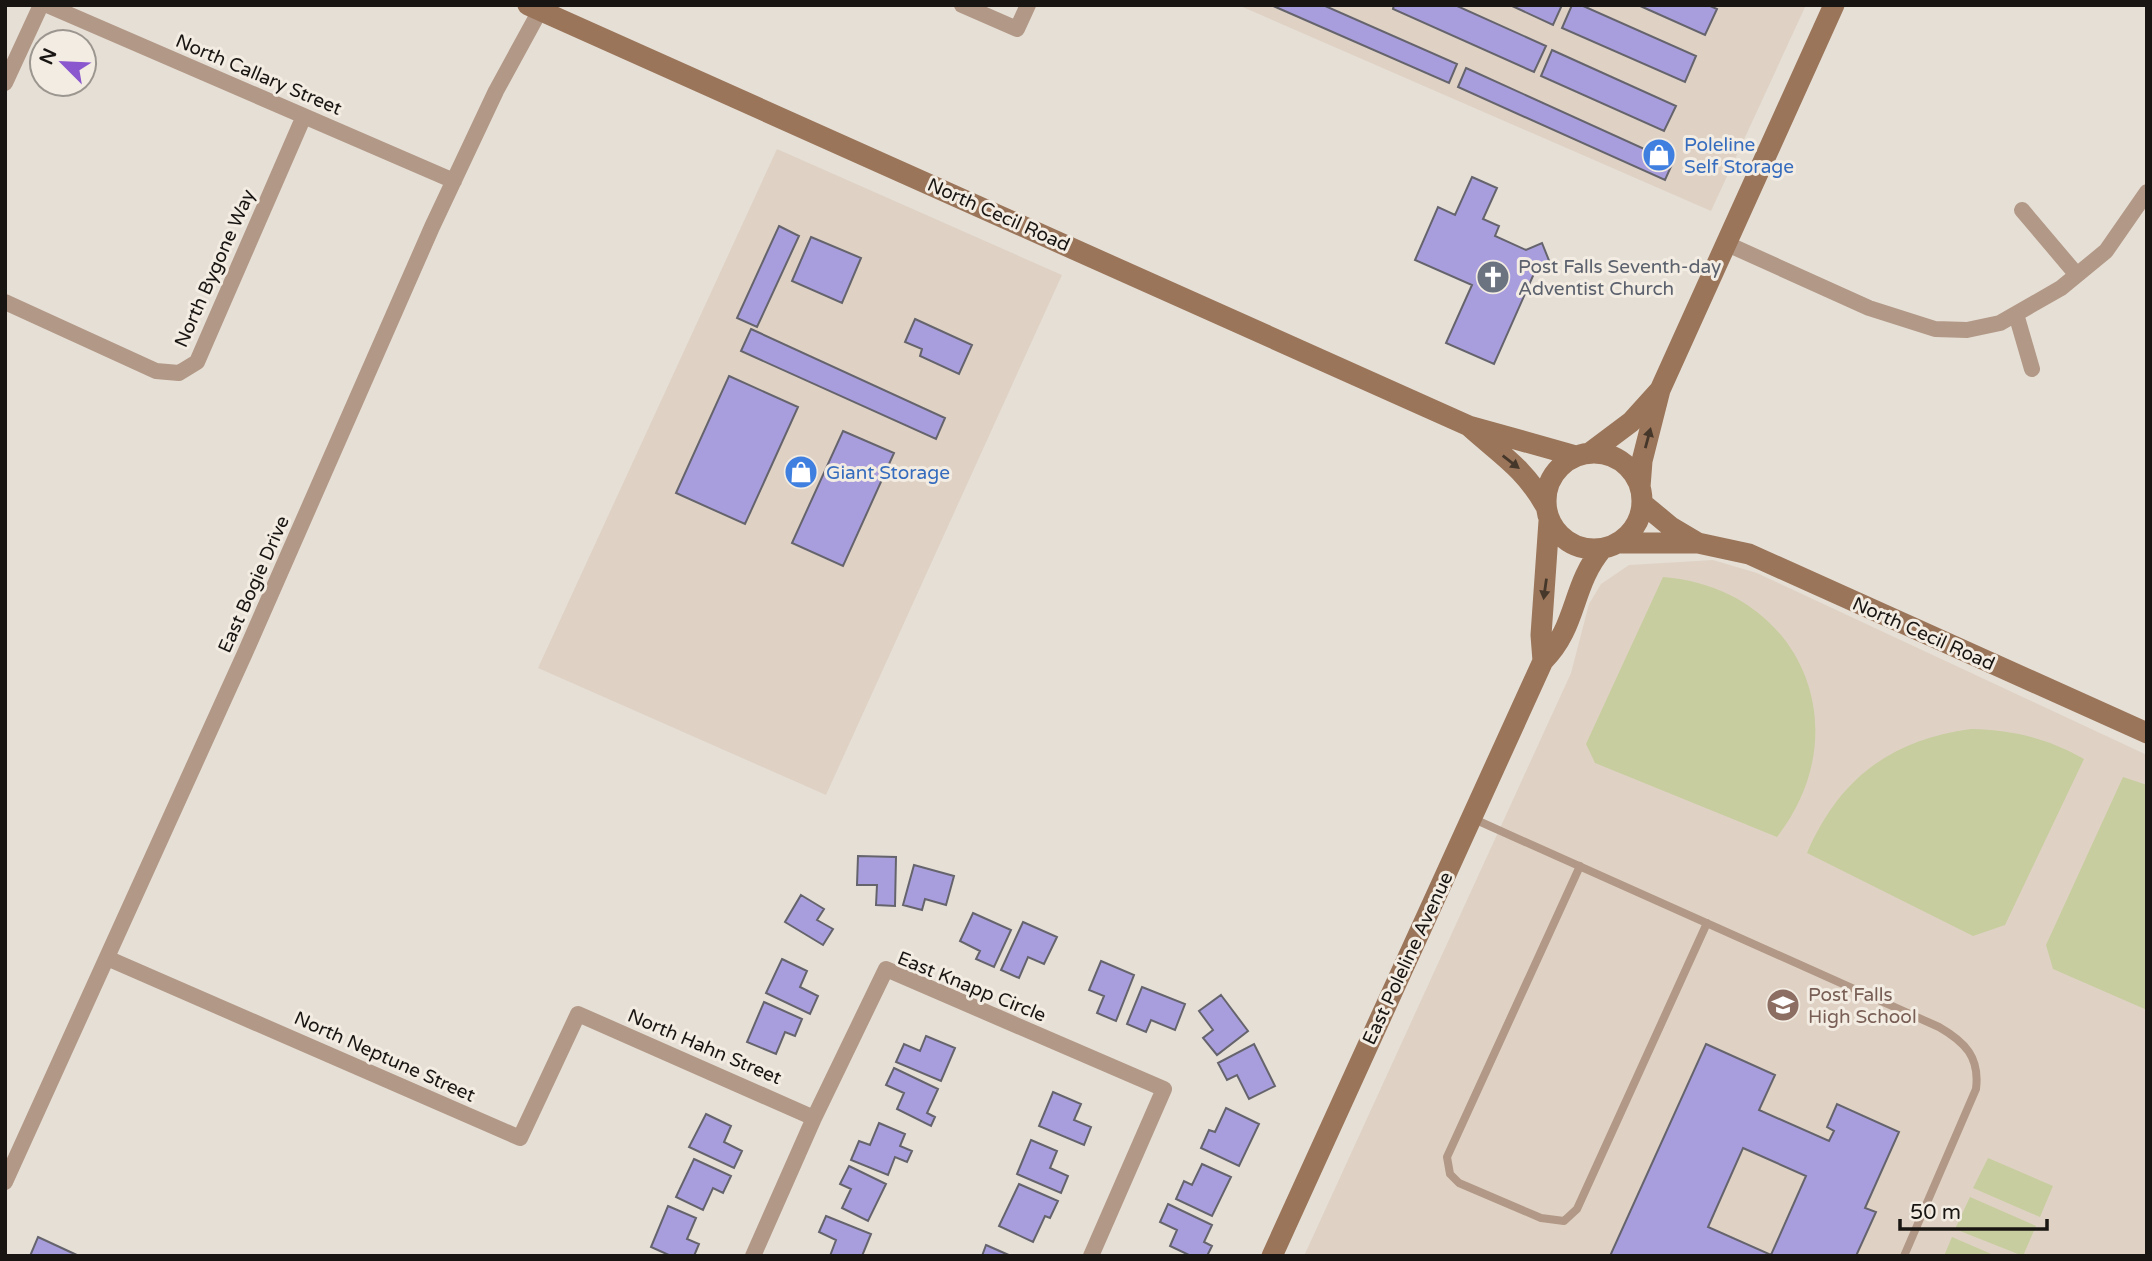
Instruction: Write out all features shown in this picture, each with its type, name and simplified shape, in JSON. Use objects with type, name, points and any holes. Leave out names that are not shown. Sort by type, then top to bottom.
[{"type":"street","points":[[5,83],[41,5]]},
{"type":"street","name":"North Callary Street","points":[[47,5],[454,181]]},
{"type":"street","points":[[962,5],[1017,29],[1028,5]]},
{"type":"street","points":[[1660,390],[1631,422],[1553,475],[1546,490],[1547,513],[1570,543],[1585,549],[1609,546],[1630,533],[1639,519],[1642,461],[1660,390],[1834,5]]},
{"type":"street","name":"East Bogie Drive","points":[[5,1182],[454,181],[537,7]]},
{"type":"street","name":"North Cecil Road","points":[[537,7],[1469,426],[1584,454]]},
{"type":"street","name":"North Bygone Way","points":[[5,302],[156,371],[179,373],[197,362],[304,116]]},
{"type":"street","points":[[1725,243],[1869,308],[1935,329],[1967,330],[2000,323],[2077,275],[2106,250],[2147,192]]},
{"type":"street","points":[[2022,210],[2077,275]]},
{"type":"street","points":[[2016,314],[2032,369]]},
{"type":"street","name":"North Cecil Road","points":[[1469,426],[1517,465],[1531,480],[1547,513]]},
{"type":"street","points":[[1584,454],[1621,461],[1633,472],[1641,495]]},
{"type":"street","name":"North Cecil Road","points":[[1641,495],[1671,527],[1698,543]]},
{"type":"street","name":"East Poleline Avenue","points":[[1543,661],[1541,635],[1547,513]]},
{"type":"street","name":"North Cecil Road","points":[[1609,546],[1698,543],[1738,551],[1770,562],[2147,733]]},
{"type":"street","name":"East Poleline Avenue","points":[[1272,1256],[1543,661],[1567,630],[1588,565],[1609,546]]},
{"type":"street","name":"North Neptune Street","points":[[107,958],[520,1138],[578,1014]]},
{"type":"street","name":"East Knapp Circle","points":[[753,1256],[814,1118],[886,969],[1164,1089],[1091,1256]]},
{"type":"street","name":"North Hahn Street","points":[[578,1014],[814,1118]]},
{"type":"lane","points":[[1471,818],[1939,1027],[1959,1039],[1971,1053],[1978,1071],[1976,1089],[1905,1256]]},
{"type":"lane","points":[[1580,866],[1447,1157],[1450,1174],[1459,1183],[1541,1218],[1564,1221],[1577,1209],[1707,923]]},
{"type":"shaded area","name":"Poleline Self Storage","points":[[1238,5],[1806,5],[1711,211]]},
{"type":"shaded area","name":"Giant Storage","points":[[777,149],[1062,275],[826,795],[538,668]]},
{"type":"shaded area","name":"Post Falls High School","points":[[1713,560],[1757,573],[2147,755],[2147,1256],[1304,1256],[1571,673],[1589,604],[1601,584],[1629,565]]},
{"type":"green space","points":[[1663,577],[1711,587],[1750,607],[1781,636],[1803,671],[1814,710],[1814,752],[1802,795],[1777,837],[1595,763],[1586,744]]},
{"type":"green space","points":[[1971,729],[2029,736],[2084,759],[2005,925],[1973,936],[1807,853],[1835,804],[1871,767],[1916,743],[1942,734]]},
{"type":"green space","points":[[2123,777],[2147,785],[2147,1010],[2053,969],[2046,945]]},
{"type":"green space","points":[[1988,1158],[2053,1186],[2040,1217],[1973,1188]]},
{"type":"green space","points":[[1970,1197],[2036,1226],[2023,1256],[1955,1229]]},
{"type":"green space","points":[[1952,1237],[1996,1256],[1944,1256]]},
{"type":"building","points":[[1271,5],[1323,5],[1457,64],[1449,83]]},
{"type":"building","points":[[1394,5],[1455,5],[1546,46],[1534,72],[1393,9]]},
{"type":"building","points":[[1510,5],[1562,5],[1553,25]]},
{"type":"building","points":[[1572,5],[1581,5],[1696,56],[1685,82],[1562,28]]},
{"type":"building","points":[[1638,5],[1708,5],[1717,9],[1705,35]]},
{"type":"building","points":[[1552,50],[1676,106],[1664,131],[1541,76]]},
{"type":"building","points":[[1466,68],[1673,162],[1665,180],[1458,87]]},
{"type":"building","name":"Post Falls Seventh-day Adventist Church","points":[[1472,177],[1497,188],[1483,219],[1499,226],[1495,236],[1526,250],[1542,243],[1550,263],[1536,269],[1494,364],[1446,343],[1472,285],[1415,260],[1438,207],[1455,215]]},
{"type":"building","points":[[779,226],[799,236],[757,327],[737,318]]},
{"type":"building","points":[[811,237],[861,258],[842,303],[792,281]]},
{"type":"building","points":[[915,319],[972,345],[959,374],[920,356],[922,349],[905,342]]},
{"type":"building","points":[[751,329],[945,418],[936,439],[741,351]]},
{"type":"building","points":[[729,376],[798,407],[745,524],[676,493]]},
{"type":"building","points":[[843,431],[894,453],[843,566],[792,543]]},
{"type":"building","points":[[858,856],[896,857],[895,906],[876,905],[877,885],[857,885]]},
{"type":"building","points":[[914,865],[954,876],[946,905],[925,899],[922,910],[903,905]]},
{"type":"building","points":[[801,895],[824,909],[817,920],[833,929],[823,945],[785,922]]},
{"type":"building","points":[[973,913],[1011,930],[994,967],[976,959],[980,951],[960,941]]},
{"type":"building","points":[[1023,922],[1057,937],[1044,964],[1028,957],[1019,978],[1001,970]]},
{"type":"building","points":[[782,959],[807,971],[800,987],[818,996],[810,1014],[766,993]]},
{"type":"building","points":[[1101,961],[1134,975],[1116,1021],[1097,1013],[1104,996],[1089,990]]},
{"type":"building","points":[[1142,987],[1185,1004],[1175,1030],[1151,1020],[1146,1032],[1127,1024]]},
{"type":"building","points":[[1221,995],[1248,1031],[1217,1055],[1203,1038],[1213,1030],[1199,1011]]},
{"type":"building","points":[[764,1002],[802,1019],[795,1036],[785,1032],[776,1054],[747,1042]]},
{"type":"building","points":[[926,1036],[955,1048],[941,1081],[896,1062],[904,1044],[920,1051]]},
{"type":"building","points":[[1254,1044],[1275,1086],[1249,1099],[1237,1075],[1227,1080],[1218,1063]]},
{"type":"building","points":[[1706,1044],[1775,1075],[1759,1110],[1829,1141],[1834,1131],[1827,1127],[1837,1104],[1899,1132],[1865,1208],[1876,1212],[1856,1256],[1610,1256]],"holes":[[[1743,1148],[1806,1176],[1771,1255],[1708,1227]]]},
{"type":"building","points":[[894,1068],[938,1089],[927,1113],[935,1117],[931,1126],[897,1109],[904,1093],[886,1085]]},
{"type":"building","points":[[1053,1092],[1081,1104],[1074,1120],[1091,1127],[1084,1145],[1039,1126]]},
{"type":"building","points":[[1226,1108],[1259,1124],[1239,1166],[1201,1148],[1209,1130],[1215,1132]]},
{"type":"building","points":[[706,1114],[731,1126],[724,1142],[742,1151],[734,1168],[689,1147]]},
{"type":"building","points":[[879,1123],[905,1134],[900,1146],[912,1151],[907,1162],[895,1157],[888,1175],[851,1160],[859,1141],[870,1145]]},
{"type":"building","points":[[1031,1140],[1057,1151],[1050,1168],[1068,1176],[1061,1193],[1017,1174]]},
{"type":"building","points":[[694,1159],[731,1176],[723,1193],[713,1188],[703,1210],[676,1197]]},
{"type":"building","points":[[1202,1164],[1231,1177],[1212,1216],[1176,1199],[1184,1181],[1192,1185]]},
{"type":"building","points":[[849,1166],[886,1184],[868,1221],[842,1208],[851,1189],[840,1184]]},
{"type":"building","points":[[1019,1184],[1058,1201],[1050,1218],[1045,1216],[1033,1242],[999,1226]]},
{"type":"building","points":[[1168,1204],[1212,1225],[1204,1242],[1212,1246],[1207,1256],[1191,1256],[1170,1246],[1177,1230],[1160,1222]]},
{"type":"building","points":[[668,1206],[696,1218],[687,1239],[699,1244],[694,1256],[671,1256],[651,1247]]},
{"type":"building","points":[[826,1216],[871,1234],[862,1256],[830,1256],[836,1240],[819,1232]]},
{"type":"building","points":[[38,1237],[79,1256],[30,1256]]},
{"type":"building","points":[[986,1245],[1011,1256],[982,1256]]},
{"type":"place","name":"Poleline Self Storage","points":[[1659,155]]},
{"type":"place","name":"Post Falls Seventh-day Adventist Church","points":[[1493,277]]},
{"type":"place","name":"Giant Storage","points":[[801,472]]},
{"type":"place","name":"Post Falls High School","points":[[1783,1005]]}]
